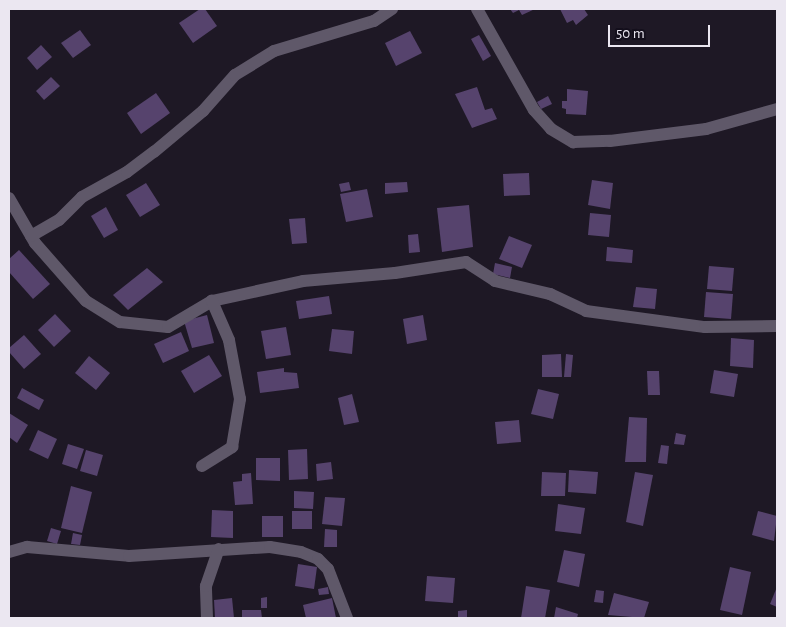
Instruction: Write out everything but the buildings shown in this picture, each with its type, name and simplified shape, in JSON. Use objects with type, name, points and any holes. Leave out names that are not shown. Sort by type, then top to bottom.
[{"type":"street","points":[[31,236],[60,220],[82,197],[127,172],[154,152],[203,111],[235,75],[274,51],[374,22],[392,9]]},
{"type":"street","points":[[477,9],[534,110],[551,129],[573,142],[610,141],[706,129],[777,108]]},
{"type":"street","points":[[9,198],[31,236],[86,301],[120,322],[168,327],[212,301],[302,281],[395,273],[466,262],[495,281],[550,294],[586,311],[705,327],[777,326]]},
{"type":"street","points":[[202,466],[232,447],[240,399],[229,340],[212,301]]},
{"type":"street","points":[[9,552],[27,547],[129,556],[270,547],[301,552],[318,560],[328,569],[347,618]]},
{"type":"street","points":[[207,618],[206,586],[219,550]]}]
